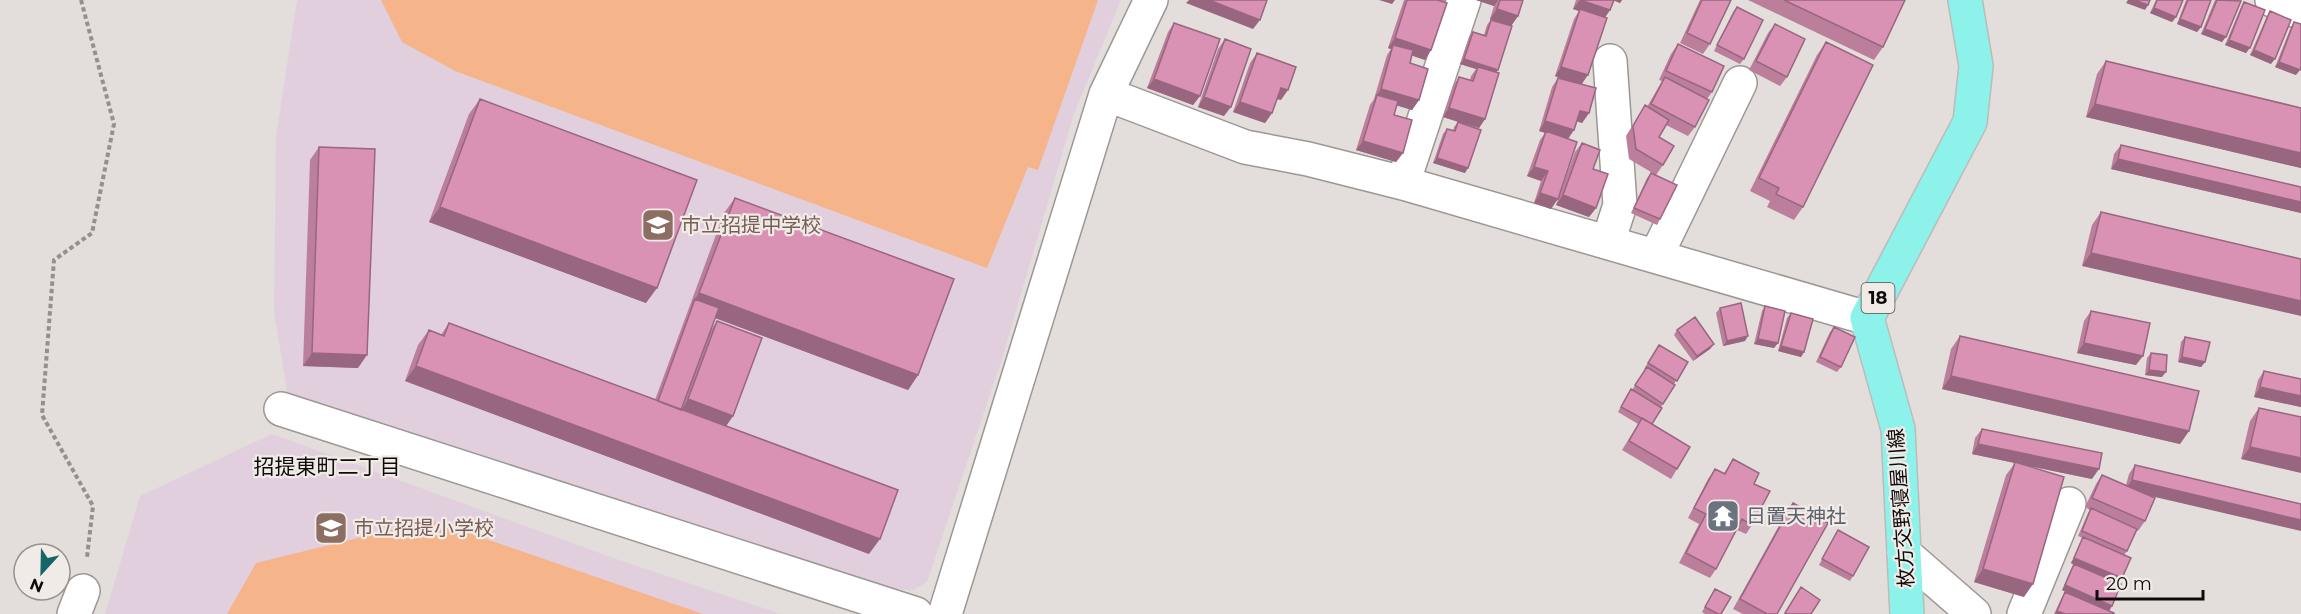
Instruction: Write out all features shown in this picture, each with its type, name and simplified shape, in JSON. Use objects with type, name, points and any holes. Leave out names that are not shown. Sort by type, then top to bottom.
[{"type":"main road","name":"18","points":[[1867,318],[1971,122],[1976,66],[1965,0]]},
{"type":"main road","name":"枚方交野寝屋川線","points":[[1867,318],[1899,429],[1907,614]]},
{"type":"street","points":[[945,614],[1106,94],[1151,0]]},
{"type":"street","points":[[1403,183],[1464,0]]},
{"type":"street","points":[[2272,0],[2301,13]]},
{"type":"street","points":[[1608,242],[1620,205],[1610,60]]},
{"type":"street","points":[[1656,256],[1740,83]]},
{"type":"street","points":[[1106,94],[1245,147],[1308,159],[1403,183],[1867,318]]},
{"type":"street","points":[[281,409],[916,614]]},
{"type":"street","points":[[2024,614],[2069,504]]},
{"type":"street","points":[[1904,554],[1974,614]]},
{"type":"path","points":[[78,602],[93,506],[42,416],[54,260],[92,233],[114,124],[81,0]]},
{"type":"shaded area","name":"市立招提中学校","points":[[297,0],[1121,0],[1074,114],[1001,362],[927,582],[912,591],[837,579],[288,397],[274,312],[276,137]]},
{"type":"shaded area","points":[[381,0],[1098,0],[1038,170],[1028,167],[987,268],[455,71],[402,42]]},
{"type":"shaded area","name":"市立招提小学校","points":[[272,434],[619,560],[781,614],[105,614],[140,496]]},
{"type":"shaded area","points":[[431,520],[703,614],[227,614],[256,563]]},
{"type":"building","points":[[1209,0],[1267,0],[1260,20]]},
{"type":"building","points":[[1407,0],[1437,0],[1447,3],[1431,50],[1395,38]]},
{"type":"building","points":[[1500,0],[1523,0],[1518,16],[1497,9]]},
{"type":"building","points":[[1580,0],[1614,0],[1610,10]]},
{"type":"building","points":[[1702,0],[1731,0],[1710,44],[1687,33]]},
{"type":"building","points":[[1784,0],[1905,0],[1883,47]]},
{"type":"building","points":[[2134,0],[2150,0],[2148,5]]},
{"type":"building","points":[[2157,0],[2183,0],[2176,17],[2154,8]]},
{"type":"building","points":[[2188,0],[2211,0],[2201,27],[2180,19]]},
{"type":"building","points":[[2217,0],[2241,1],[2226,37],[2205,29]]},
{"type":"building","points":[[2244,2],[2265,10],[2250,48],[2229,40]]},
{"type":"building","points":[[1737,7],[1763,20],[1744,59],[1717,45]]},
{"type":"building","points":[[1580,9],[1607,18],[1588,75],[1561,67]]},
{"type":"building","points":[[2270,11],[2291,20],[2275,59],[2254,50]]},
{"type":"building","points":[[1491,20],[1512,26],[1498,70],[1464,59],[1473,32],[1486,36]]},
{"type":"building","points":[[2294,22],[2301,24],[2300,70],[2279,62]]},
{"type":"building","points":[[1174,23],[1220,39],[1200,96],[1154,79]]},
{"type":"building","points":[[1775,24],[1805,39],[1787,77],[1756,61]]},
{"type":"building","points":[[1225,39],[1251,49],[1231,107],[1204,97]]},
{"type":"building","points":[[1826,42],[1873,65],[1803,207],[1776,194],[1779,188],[1759,178]]},
{"type":"building","points":[[1678,44],[1724,66],[1712,92],[1666,71]]},
{"type":"building","points":[[1393,45],[1413,50],[1410,63],[1428,69],[1419,100],[1381,89]]},
{"type":"building","points":[[1257,53],[1296,67],[1288,90],[1281,88],[1272,113],[1240,102]]},
{"type":"building","points":[[2106,61],[2301,108],[2301,153],[2095,104]]},
{"type":"building","points":[[1478,67],[1499,73],[1485,119],[1449,108],[1459,77],[1473,81]]},
{"type":"building","points":[[1665,77],[1709,100],[1695,127],[1651,104]]},
{"type":"building","points":[[1558,78],[1596,88],[1589,113],[1580,111],[1574,130],[1545,121]]},
{"type":"building","points":[[1377,95],[1398,101],[1394,115],[1412,120],[1403,153],[1363,141]]},
{"type":"building","points":[[480,99],[697,180],[657,288],[440,207]]},
{"type":"building","points":[[1645,105],[1669,120],[1659,137],[1674,146],[1663,165],[1636,149],[1633,126]]},
{"type":"building","points":[[1458,122],[1481,130],[1468,168],[1437,158],[1447,129],[1455,131]]},
{"type":"building","points":[[1546,131],[1577,142],[1558,199],[1540,193],[1548,171],[1534,167]]},
{"type":"building","points":[[1582,143],[1600,150],[1593,169],[1608,174],[1596,208],[1563,195]]},
{"type":"building","points":[[2121,145],[2301,187],[2301,202],[2118,159]]},
{"type":"building","points":[[319,147],[375,149],[367,355],[312,353]]},
{"type":"building","points":[[1651,173],[1677,185],[1660,219],[1634,208]]},
{"type":"building","points":[[735,198],[954,279],[918,375],[699,293]]},
{"type":"building","points":[[2101,212],[2301,259],[2301,301],[2091,253]]},
{"type":"building","points":[[695,299],[719,308],[681,410],[658,401]]},
{"type":"building","points":[[1741,303],[1748,336],[1727,341],[1720,308]]},
{"type":"building","points":[[1765,306],[1785,311],[1778,343],[1758,339]]},
{"type":"building","points":[[2091,311],[2150,323],[2143,356],[2084,343]]},
{"type":"building","points":[[1791,313],[1813,319],[1804,352],[1781,346]]},
{"type":"building","points":[[1695,317],[1714,344],[1697,356],[1677,330]]},
{"type":"building","points":[[717,321],[762,338],[733,416],[688,399]]},
{"type":"building","points":[[449,323],[898,490],[880,539],[416,366],[429,330],[444,336]]},
{"type":"building","points":[[1834,327],[1855,337],[1841,367],[1820,357]]},
{"type":"building","points":[[1960,336],[2199,391],[2189,431],[1951,376]]},
{"type":"building","points":[[2185,337],[2210,342],[2205,362],[2182,357]]},
{"type":"building","points":[[1659,345],[1688,362],[1677,381],[1648,363]]},
{"type":"building","points":[[2151,353],[2167,355],[2166,372],[2149,370]]},
{"type":"building","points":[[1647,367],[1675,385],[1663,404],[1635,385]]},
{"type":"building","points":[[2264,371],[2301,379],[2301,396],[2260,387]]},
{"type":"building","points":[[1631,389],[1662,408],[1652,424],[1621,407]]},
{"type":"building","points":[[2259,408],[2301,417],[2301,458],[2250,447]]},
{"type":"building","points":[[1642,418],[1690,447],[1677,469],[1629,441]]},
{"type":"building","points":[[1982,429],[2102,453],[2099,469],[1978,444]]},
{"type":"building","points":[[1733,459],[1759,473],[1754,484],[1770,491],[1752,525],[1742,519],[1716,569],[1686,553],[1706,514],[1694,508],[1715,469],[1725,474]]},
{"type":"building","points":[[2015,462],[2064,477],[2033,584],[1983,569]]},
{"type":"building","points":[[2135,465],[2301,504],[2301,520],[2132,480]]},
{"type":"building","points":[[2102,475],[2155,498],[2145,521],[2092,498]]},
{"type":"building","points":[[1793,503],[1828,523],[1777,614],[1767,614],[1740,599]]},
{"type":"building","points":[[2091,508],[2137,529],[2127,551],[2082,531]]},
{"type":"building","points":[[1838,530],[1869,547],[1853,576],[1822,559]]},
{"type":"building","points":[[2083,537],[2131,558],[2122,578],[2074,558]]},
{"type":"building","points":[[2074,564],[2121,584],[2112,606],[2065,585]]},
{"type":"building","points":[[1801,587],[1820,600],[1811,614],[1785,613]]},
{"type":"building","points":[[1715,589],[1731,597],[1721,614],[1705,607]]},
{"type":"building","points":[[2065,592],[2114,614],[2065,614],[2057,611]]},
{"type":"place","name":"市立招提中学校","points":[[658,225]]},
{"type":"place","name":"日置天神社","points":[[1723,516]]},
{"type":"place","name":"市立招提小学校","points":[[331,528]]},
{"type":"district","name":"招提東町二丁目","points":[[327,467]]}]
